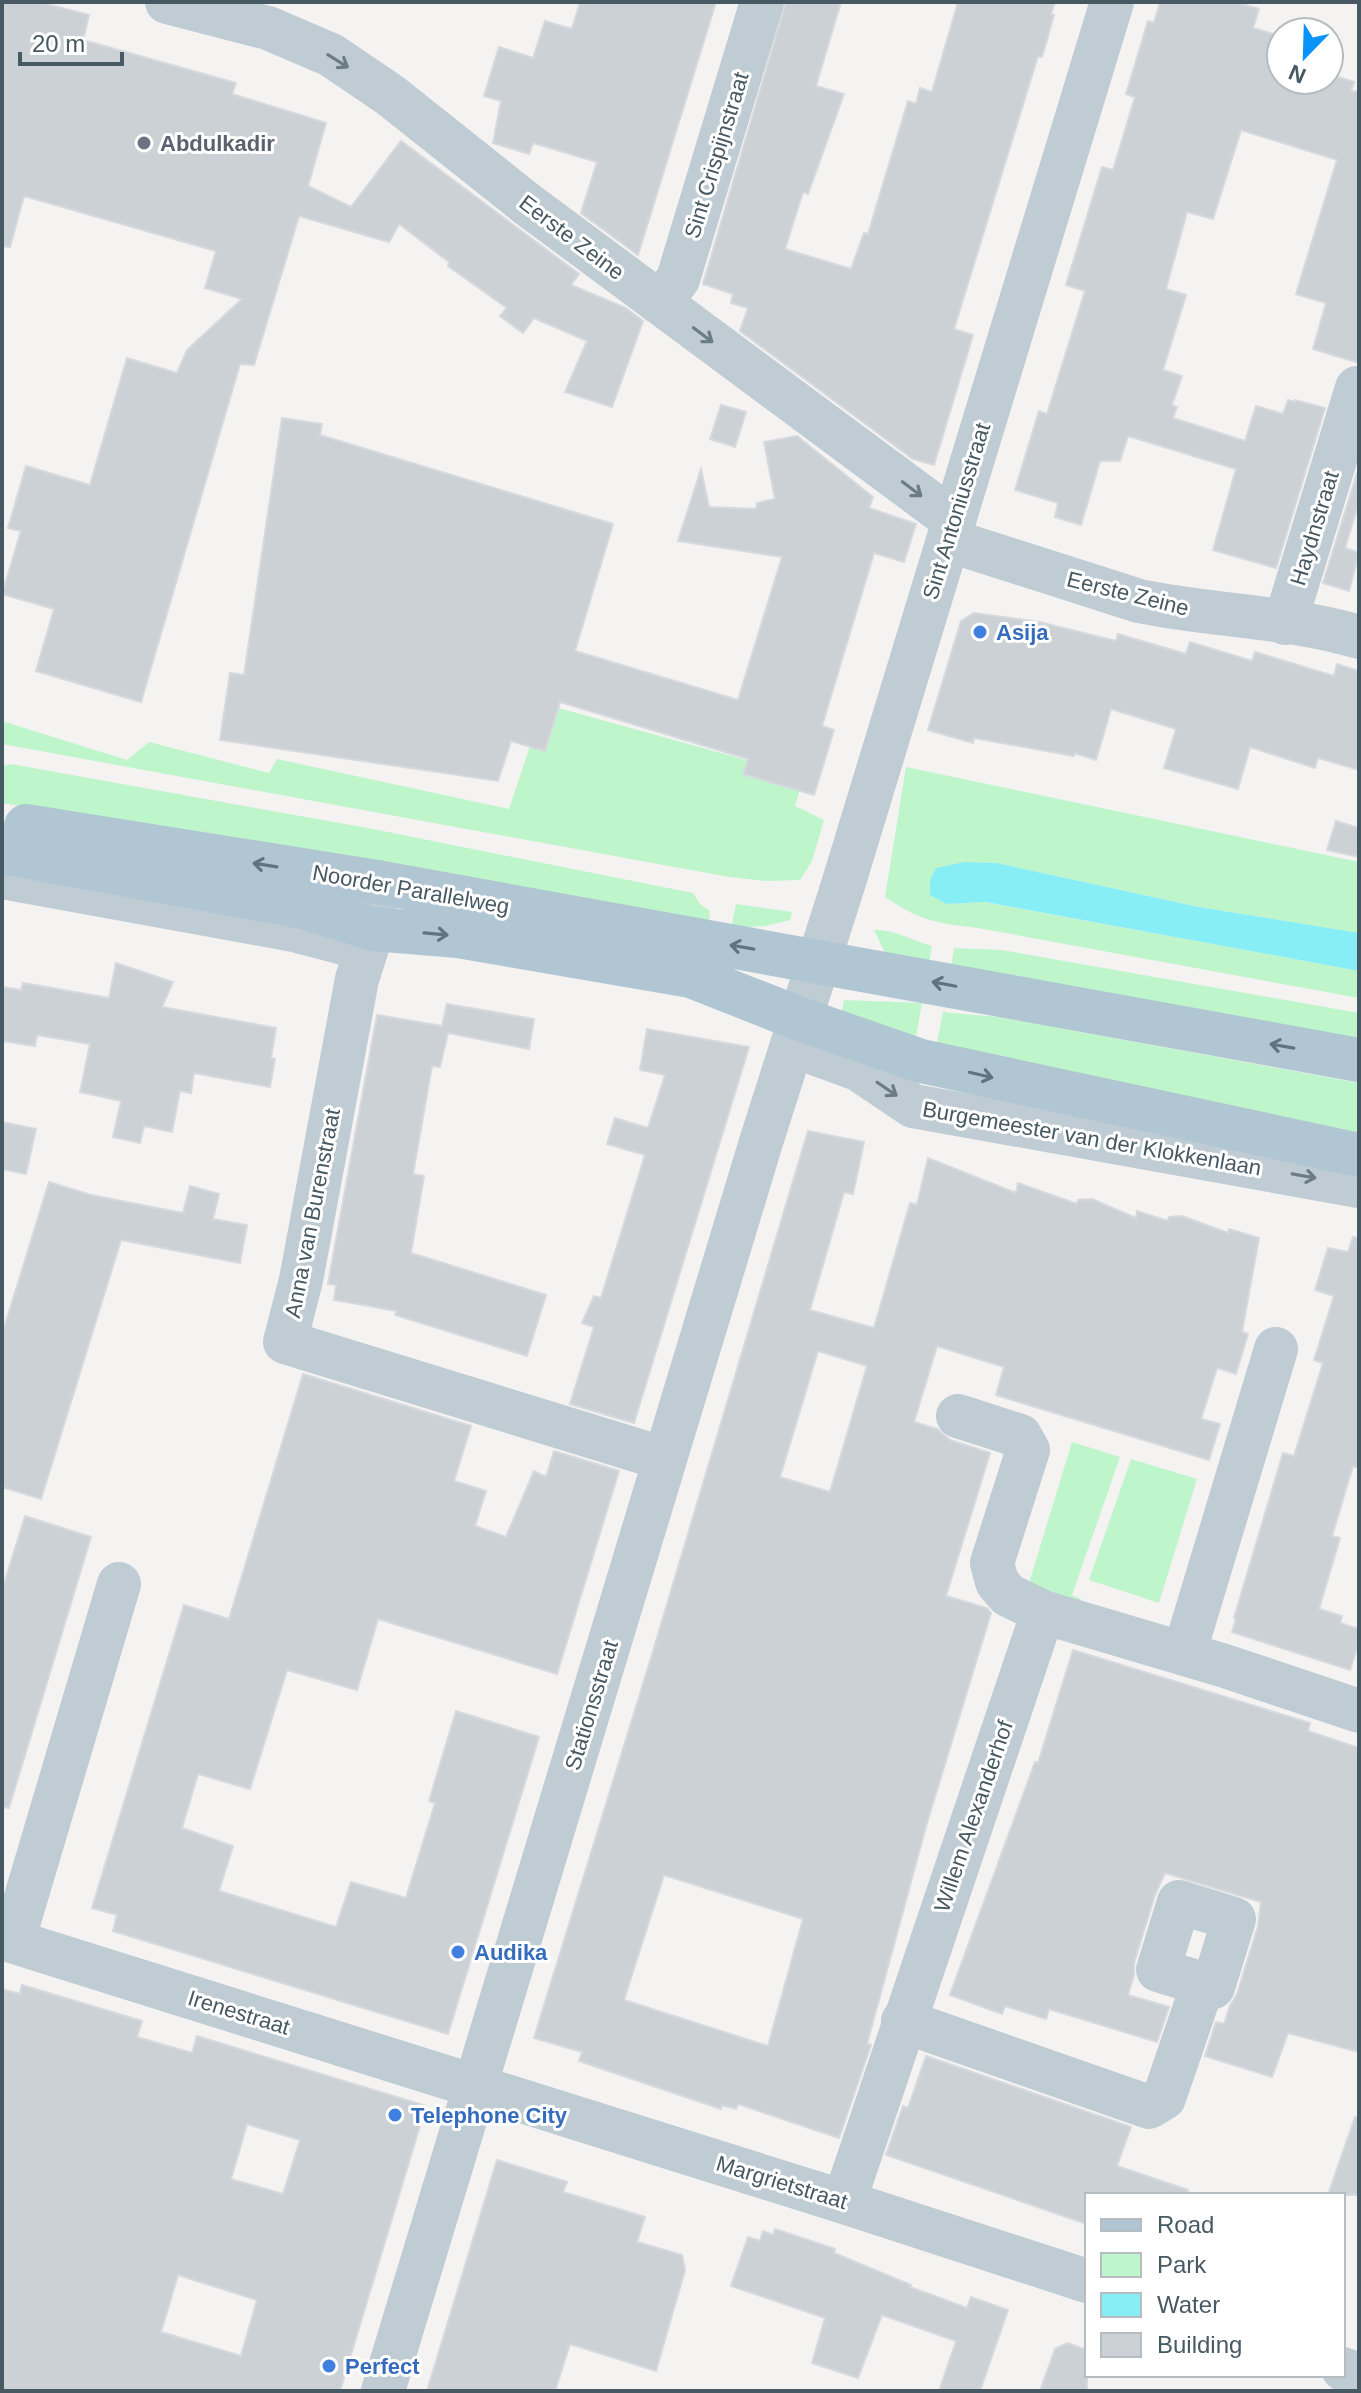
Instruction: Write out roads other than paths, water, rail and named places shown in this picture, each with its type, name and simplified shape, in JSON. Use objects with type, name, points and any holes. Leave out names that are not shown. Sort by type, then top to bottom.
[{"type":"main road","name":"Noorder Parallelweg","points":[[2,822],[377,882],[819,960]]},
{"type":"main road","name":"Noorder Parallelweg","points":[[2,852],[303,907],[370,939],[458,936],[691,976],[796,1032]]},
{"type":"main road","points":[[819,960],[1359,1060]]},
{"type":"main road","name":"Burgemeester van der Klokkenlaan","points":[[796,1032],[1359,1155]]},
{"type":"street","name":"Eerste Zeine","points":[[167,2],[272,15],[390,95],[950,530],[1139,601],[1332,629],[1359,637]]},
{"type":"street","name":"Sint Crispijnstraat","points":[[660,303],[678,279],[762,2]]},
{"type":"street","name":"Sint Antoniusstraat","points":[[796,1032],[1112,2]]},
{"type":"street","name":"Haydnstraat","points":[[1285,623],[1357,388]]},
{"type":"street","name":"Noorder Parallelweg","points":[[2,877],[294,930],[370,939]]},
{"type":"street","name":"Anna van Burenstraat","points":[[377,882],[370,939],[357,979],[301,1280],[285,1342],[665,1459]]},
{"type":"street","name":"Burgemeester van der Klokkenlaan","points":[[796,1032],[913,1106],[1359,1186]]},
{"type":"street","name":"Stationsstraat","points":[[383,2391],[796,1032]]},
{"type":"street","points":[[1184,1654],[1276,1349]]},
{"type":"street","points":[[958,1416],[1020,1436],[1028,1450],[992,1563],[997,1582],[1008,1595],[1043,1612],[1344,1706]]},
{"type":"street","points":[[7,1940],[119,1584]]},
{"type":"street","name":"Willem Alexanderhof","points":[[844,2202],[1043,1612]]},
{"type":"street","name":"Irenestraat","points":[[7,1940],[476,2086]]},
{"type":"street","points":[[903,2021],[1149,2107],[1164,2098],[1203,1984]]},
{"type":"street","name":"Margrietstraat","points":[[476,2086],[1085,2280]]},
{"type":"water","points":[[965,862],[997,863],[1199,907],[1359,933],[1359,971],[985,902],[946,904],[930,895],[930,880],[936,868]]},
{"type":"place","name":"Abdulkadir","points":[[144,143]]},
{"type":"place","name":"Asija","points":[[980,632]]},
{"type":"place","name":"Audika","points":[[458,1952]]},
{"type":"place","name":"Telephone City","points":[[395,2115]]},
{"type":"place","name":"Perfect","points":[[329,2366]]}]
